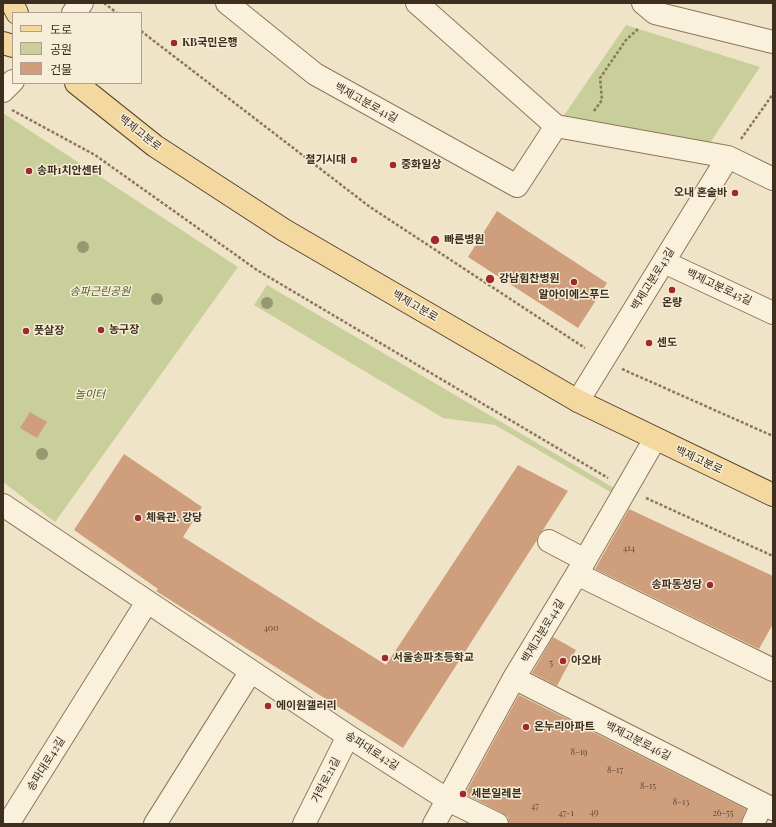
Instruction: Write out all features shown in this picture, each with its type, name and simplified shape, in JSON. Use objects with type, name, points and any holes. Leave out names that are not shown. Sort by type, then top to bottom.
[{"type":"main road","points":[[12,3],[17,12]]},
{"type":"main road","name":"백제고분로","points":[[77,84],[155,146],[284,230],[578,401],[773,495]]},
{"type":"street","points":[[74,12],[82,3]]},
{"type":"street","name":"백제고분로41길","points":[[228,3],[315,74],[517,186],[556,126]]},
{"type":"street","points":[[417,3],[556,126],[728,157],[773,179]]},
{"type":"street","points":[[653,6],[773,42]]},
{"type":"street","points":[[6,100],[12,84]]},
{"type":"street","name":"백제고분로43길","points":[[578,401],[728,157]]},
{"type":"street","name":"백제고분로45길","points":[[664,262],[773,313]]},
{"type":"street","name":"백제고분로44길","points":[[434,824],[514,678],[581,567],[655,439]]},
{"type":"street","name":"송파대로42길","points":[[3,505],[348,736],[448,800],[497,824]]},
{"type":"street","points":[[549,540],[581,567],[773,670]]},
{"type":"street","name":"송파대로42길","points":[[8,824],[147,602]]},
{"type":"street","points":[[155,824],[251,671]]},
{"type":"street","name":"백제고분로46길","points":[[514,678],[768,806],[753,824]]},
{"type":"street","name":"가락로21길","points":[[304,824],[348,736]]},
{"type":"path","points":[[104,3],[116,12]]},
{"type":"path","points":[[590,116],[602,100],[600,78],[626,40],[653,6]]},
{"type":"path","points":[[142,32],[370,207],[604,360],[773,436]]},
{"type":"path","points":[[728,157],[773,94]]},
{"type":"path","points":[[6,100],[95,155],[257,270],[626,488],[773,556]]},
{"type":"green space","points":[[626,25],[760,67],[706,149],[560,121]]},
{"type":"green space","name":"송파근린공원","points":[[3,113],[238,267],[55,522],[3,482]]},
{"type":"green space","points":[[267,285],[614,488],[612,493],[495,425],[443,418],[254,305]]},
{"type":"building","points":[[497,211],[607,283],[578,328],[468,257]]},
{"type":"building","points":[[30,412],[47,422],[37,438],[20,428]]},
{"type":"building","points":[[124,454],[202,507],[183,537],[386,665],[518,465],[568,491],[543,530],[538,535],[537,540],[403,748],[156,591],[158,589],[74,530]]},
{"type":"building","name":"송파동성당","points":[[629,509],[773,576],[773,624],[759,649],[595,569]]},
{"type":"building","points":[[553,637],[576,650],[557,686],[532,673]]},
{"type":"building","points":[[519,695],[746,809],[740,824],[509,824],[508,817],[465,794]]},
{"type":"place","name":"KB국민은행","points":[[174,43]]},
{"type":"place","name":"철기시대","points":[[354,160]]},
{"type":"place","name":"중화일상","points":[[393,165]]},
{"type":"place","name":"송파1치안센터","points":[[29,171]]},
{"type":"place","name":"오내 혼술바","points":[[735,193]]},
{"type":"place","name":"빠른병원","points":[[435,240]]},
{"type":"place","name":"강남힘찬병원","points":[[490,279]]},
{"type":"place","name":"알아이에스푸드","points":[[574,282]]},
{"type":"place","name":"온량","points":[[672,290]]},
{"type":"place","name":"농구장","points":[[101,330]]},
{"type":"place","name":"풋살장","points":[[26,331]]},
{"type":"place","name":"센도","points":[[649,343]]},
{"type":"place","name":"체육관, 강당","points":[[138,518]]},
{"type":"place","name":"송파동성당","points":[[710,585]]},
{"type":"place","name":"서울송파초등학교","points":[[385,658]]},
{"type":"place","name":"아오바","points":[[563,661]]},
{"type":"place","name":"에이원갤러리","points":[[268,706]]},
{"type":"place","name":"온누리아파트","points":[[526,727]]},
{"type":"place","name":"세븐일레븐","points":[[463,794]]},
{"type":"park label","name":"놀이터","points":[[90,395]]}]
